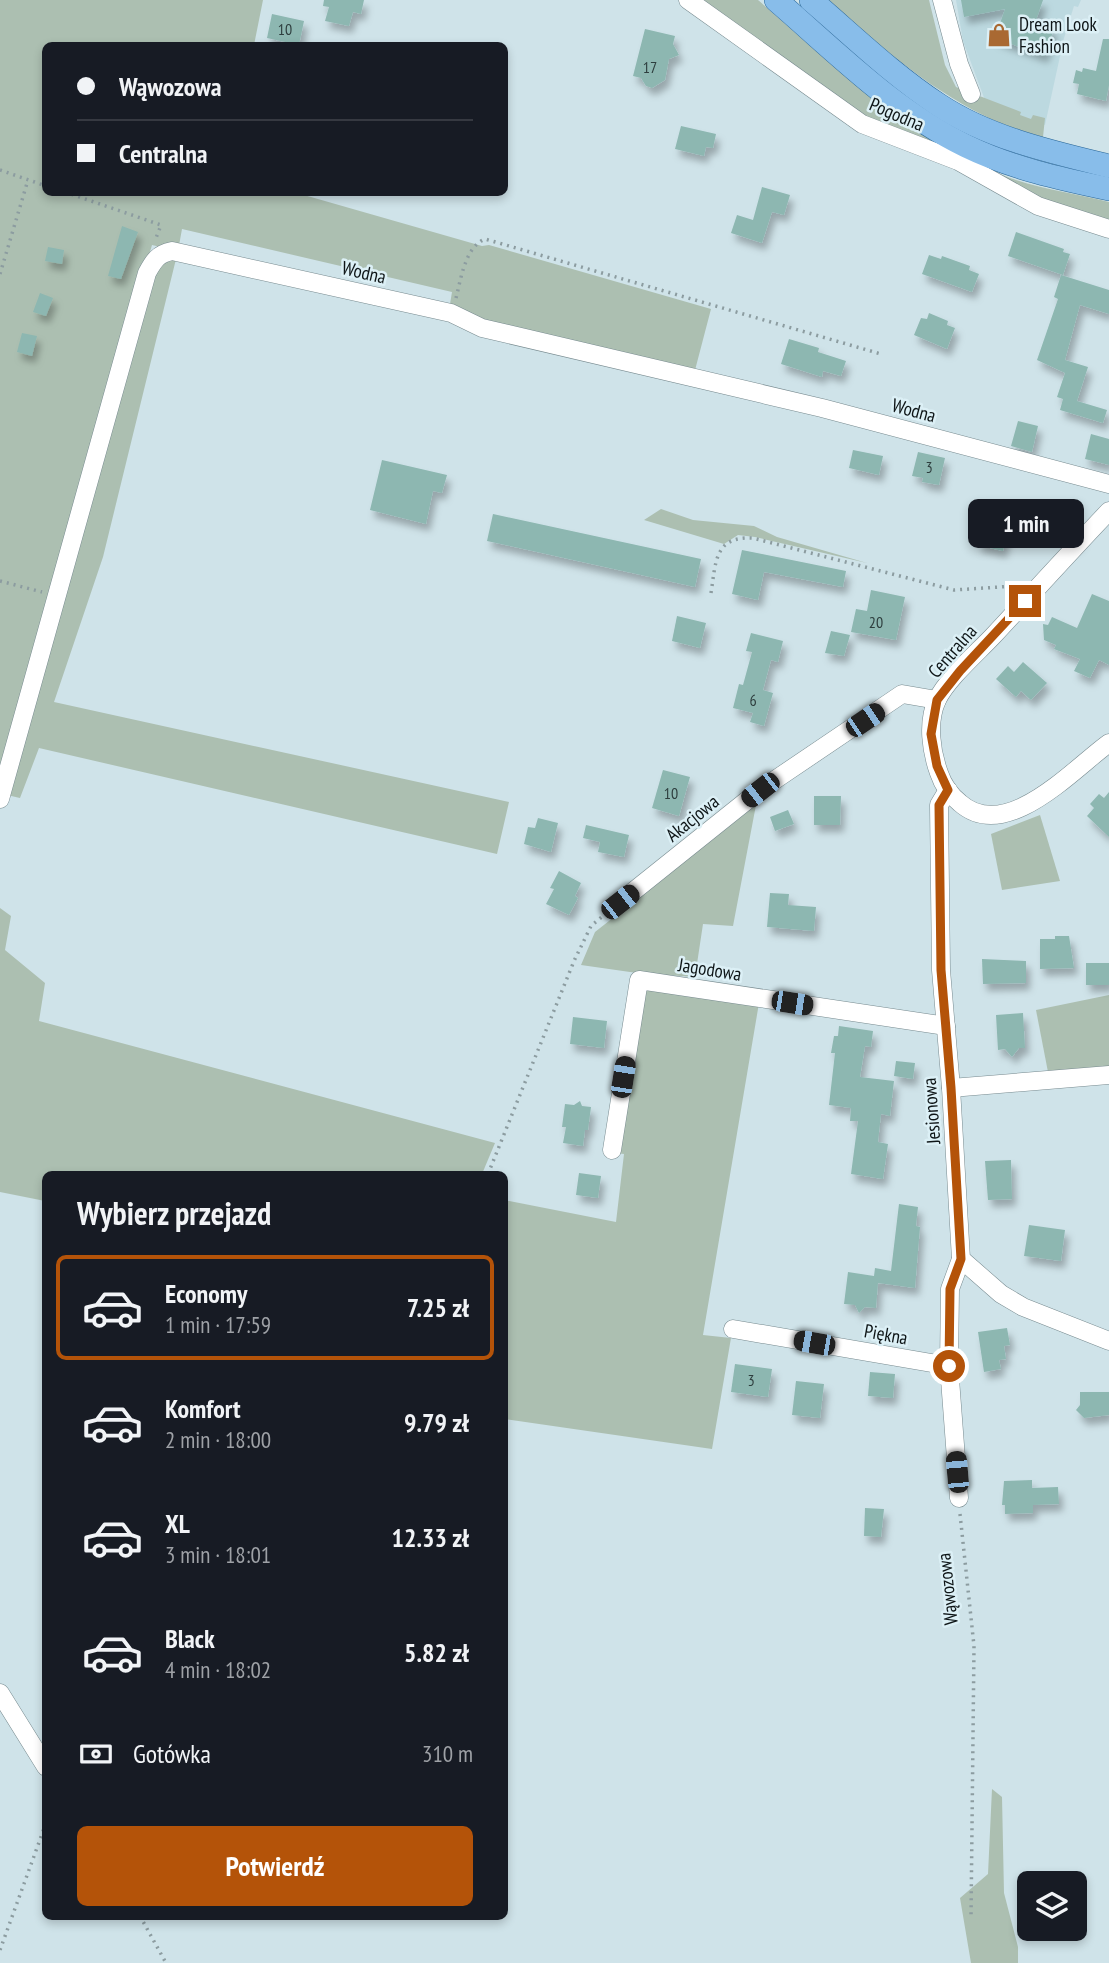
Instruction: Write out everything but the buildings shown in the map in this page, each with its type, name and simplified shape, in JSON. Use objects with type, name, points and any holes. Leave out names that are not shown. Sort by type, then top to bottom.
[{"type":"main road","points":[[776,0],[903,109],[955,141],[999,161],[1109,189]]},
{"type":"main road","points":[[811,0],[887,66],[941,106],[1000,135],[1047,151],[1109,166]]},
{"type":"street","name":"Pogodna","points":[[688,0],[862,124],[958,162],[1038,206],[1109,229]]},
{"type":"street","points":[[942,0],[959,64],[971,94]]},
{"type":"street","points":[[0,799],[148,273],[155,259],[162,253],[172,251]]},
{"type":"street","name":"Wodna","points":[[172,251],[451,313],[482,328],[822,408],[1109,484]]},
{"type":"street","name":"Centralna","points":[[1108,514],[960,671],[937,700],[931,734],[937,766],[948,790],[969,811],[984,816],[998,816],[1041,797],[1109,743]]},
{"type":"street","name":"Akacjowa","points":[[620,902],[760,790],[902,694],[937,700]]},
{"type":"street","name":"Jesionowa","points":[[948,790],[939,805],[941,970],[961,1259]]},
{"type":"street","name":"Jagodowa","points":[[612,1150],[639,980],[946,1026]]},
{"type":"street","points":[[951,1088],[1109,1075]]},
{"type":"street","points":[[959,1498],[949,1366],[950,1289],[961,1259],[1001,1294],[1023,1307],[1109,1341]]},
{"type":"street","name":"Piękna","points":[[733,1329],[949,1366]]},
{"type":"street","points":[[0,1693],[42,1761]]},
{"type":"path","points":[[0,170],[42,185]]},
{"type":"path","points":[[0,274],[28,180]]},
{"type":"path","points":[[77,196],[161,225],[153,244],[172,251]]},
{"type":"path","points":[[451,313],[466,263],[478,242],[485,239],[881,354]]},
{"type":"path","points":[[711,593],[716,556],[722,548],[738,537],[753,538],[962,591],[1041,584]]},
{"type":"path","points":[[0,581],[58,597]]},
{"type":"path","points":[[489,1171],[569,973],[591,926],[620,902]]},
{"type":"path","name":"Wąwozowa","points":[[959,1498],[974,1646],[971,1917]]},
{"type":"path","points":[[0,1950],[42,1834]]},
{"type":"path","points":[[142,1920],[166,1963]]},
{"type":"shaded area","points":[[956,0],[1081,0],[1078,7],[1074,6],[1064,38],[1045,125],[986,103],[963,41]]},
{"type":"green space","points":[[0,0],[263,0],[255,42],[42,42],[42,196],[307,196],[711,309],[694,374],[448,316],[452,292],[182,229],[178,251],[152,245],[104,408],[0,787]]},
{"type":"green space","points":[[693,0],[758,0],[846,77],[907,124],[974,163],[1010,178],[1109,202],[1109,224],[1042,202],[862,120]]},
{"type":"green space","points":[[829,0],[929,0],[945,65],[956,87],[1021,112],[1020,115],[1031,119],[1033,115],[1045,118],[1043,137],[990,119],[941,91],[883,48]]},
{"type":"green space","points":[[176,259],[103,557],[54,702],[509,802],[497,854],[39,748],[20,798],[7,795],[156,268],[160,262]]},
{"type":"green space","points":[[661,509],[693,520],[754,526],[777,537],[867,563],[755,537],[738,535],[724,544],[644,520]]},
{"type":"green space","points":[[756,805],[733,926],[703,924],[695,977],[581,965],[595,932]]},
{"type":"green space","points":[[1040,815],[1060,881],[1002,890],[991,834]]},
{"type":"green space","points":[[0,908],[11,916],[5,950],[45,983],[39,1021],[495,1143],[483,1171],[42,1171],[42,1200],[0,1192]]},
{"type":"green space","points":[[646,986],[759,1003],[703,1335],[731,1338],[712,1449],[508,1420],[508,1201],[616,1222],[624,1154],[616,1153]]},
{"type":"green space","points":[[1109,995],[1109,1066],[1048,1072],[1036,1010]]},
{"type":"green space","points":[[992,1789],[1002,1797],[1004,1893],[1018,1947],[1018,1963],[971,1963],[960,1898],[988,1874]]},
{"type":"place","name":"Dream Look Fashion","points":[[999,35]]},
{"type":"route","points":[[949,1366],[950,1289],[961,1259],[941,970],[939,805],[948,790],[937,766],[931,734],[937,700],[1025,601]]}]
